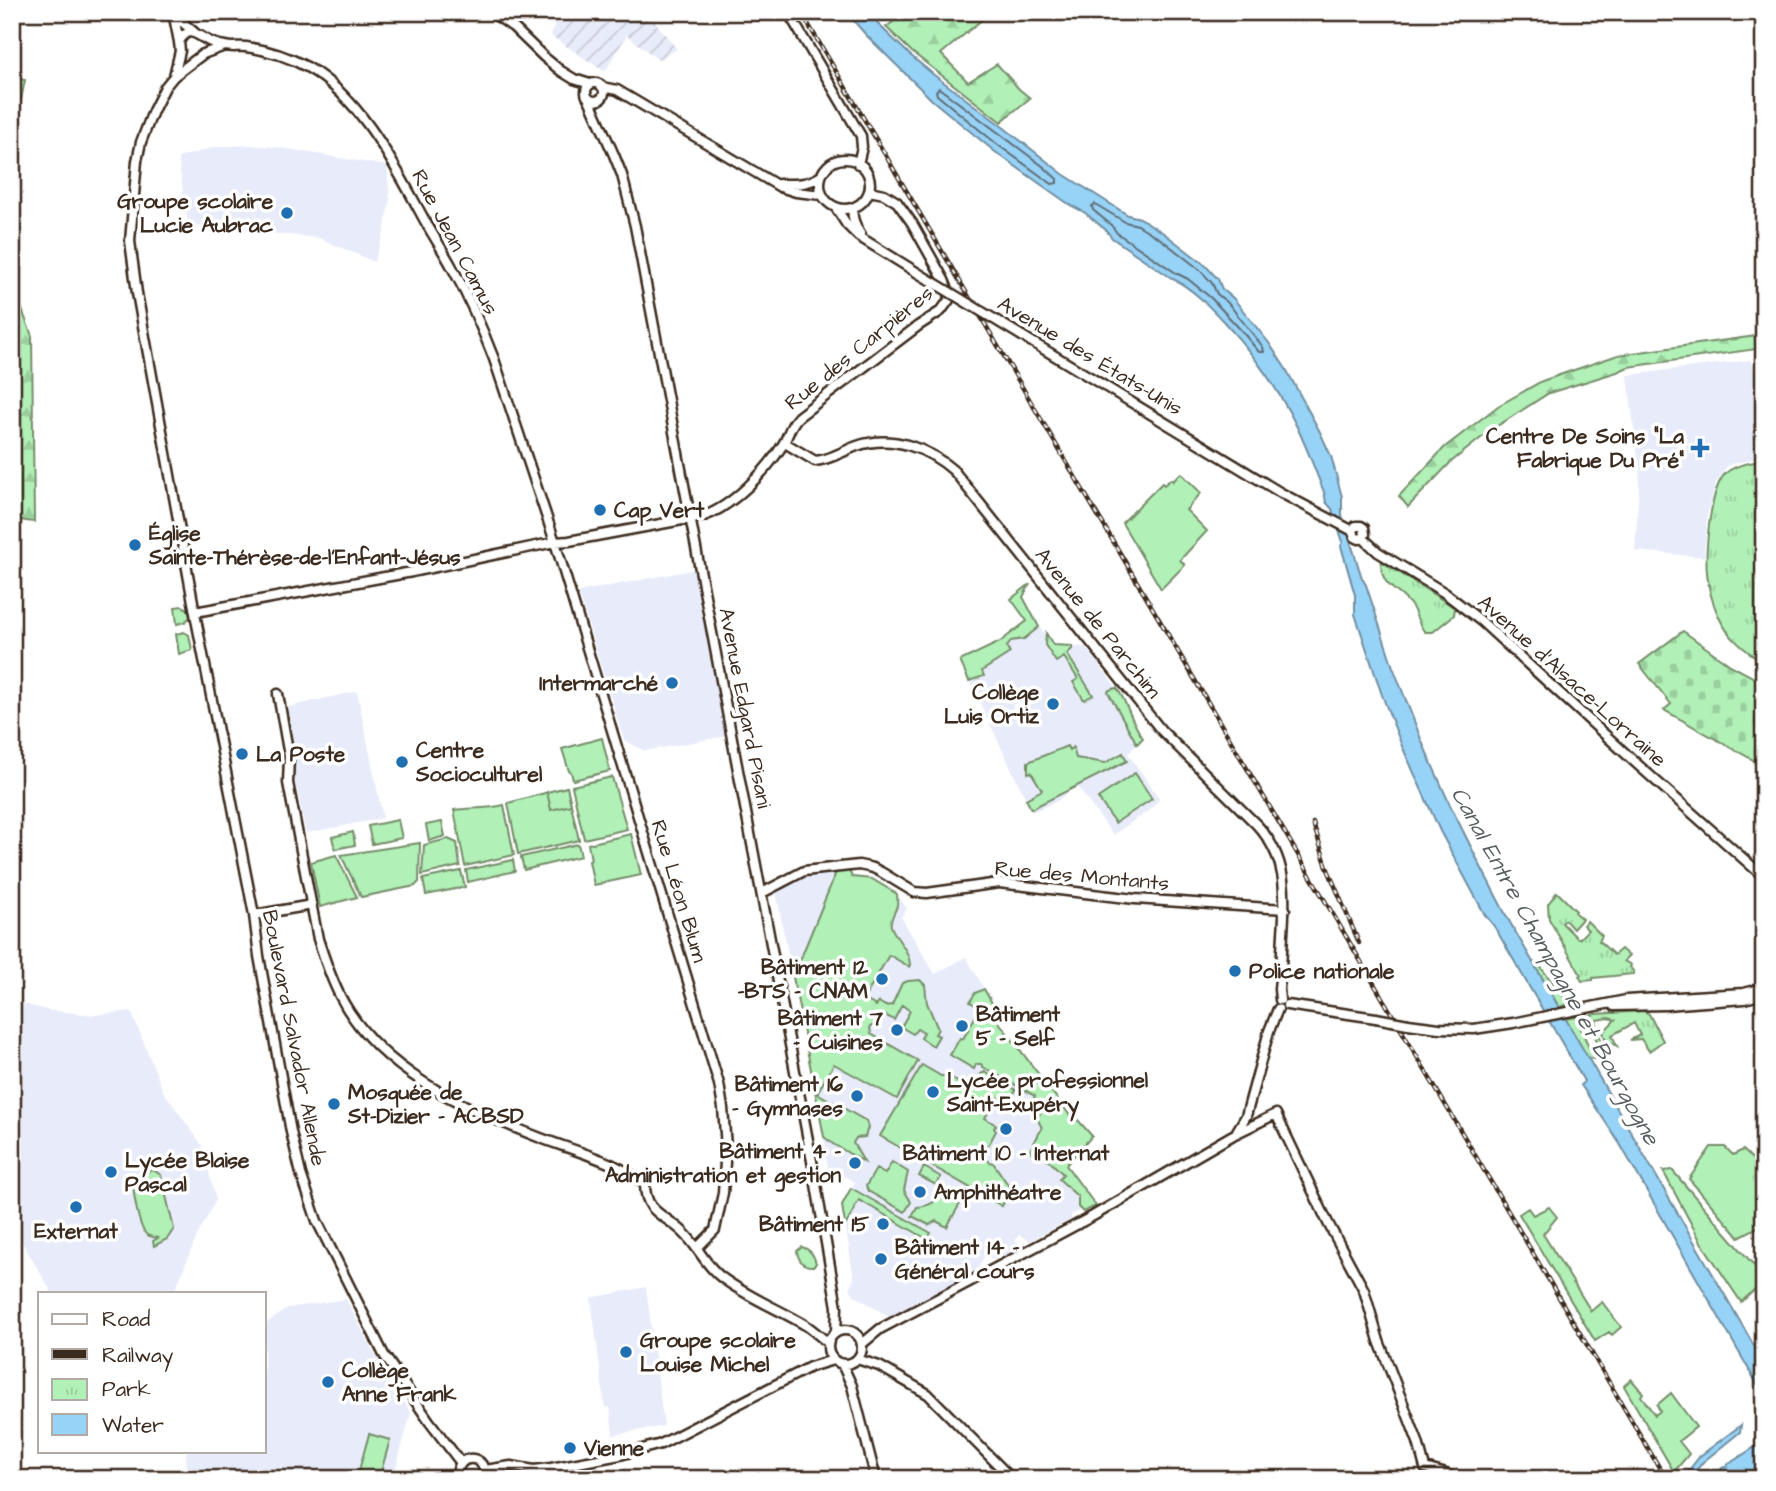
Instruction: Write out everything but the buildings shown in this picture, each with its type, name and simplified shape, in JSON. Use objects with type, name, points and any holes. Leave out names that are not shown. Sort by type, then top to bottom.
[{"type":"street","points":[[491,12],[513,27],[552,65],[574,79],[595,101],[601,94],[624,94],[772,183],[796,192],[822,195]]},
{"type":"street","points":[[788,12],[861,136],[862,147],[858,164]]},
{"type":"street","points":[[174,14],[204,38],[206,49],[200,56],[185,57],[180,46],[174,14]]},
{"type":"street","points":[[174,76],[180,46],[186,34],[195,33]]},
{"type":"street","name":"Rue Jean Camus","points":[[204,38],[225,46],[247,47],[271,53],[320,75],[349,102],[384,148],[452,267],[483,331],[555,542]]},
{"type":"street","name":"Rue Jean Camus","points":[[174,76],[200,56],[225,46]]},
{"type":"street","name":"Boulevard Salvador Allende","points":[[174,76],[153,111],[141,142],[136,162],[130,241],[136,293],[254,915],[263,981],[291,1132],[301,1174],[317,1221],[384,1355],[429,1422],[461,1463]]},
{"type":"street","points":[[588,91],[598,83],[601,94]]},
{"type":"street","name":"Avenue Edgard Pisani","points":[[588,91],[622,175],[635,226],[812,1161],[837,1307],[834,1342]]},
{"type":"street","name":"Avenue Edgard Pisani","points":[[598,120],[601,94]]},
{"type":"street","points":[[846,160],[858,164],[869,178],[869,191],[863,201],[848,209],[829,204],[822,195],[820,186],[824,170],[834,162],[846,160]]},
{"type":"street","points":[[772,183],[802,184],[821,176]]},
{"type":"street","name":"Rue des Carpières","points":[[195,612],[709,514],[752,482],[785,443],[789,429],[800,414],[946,307],[950,295],[944,280],[912,223],[897,202],[884,194],[869,191]]},
{"type":"street","name":"Avenue des États-Unis","points":[[836,208],[852,231],[865,240],[1296,502]]},
{"type":"street","points":[[853,208],[852,216],[865,240]]},
{"type":"street","name":"Avenue de Parchim","points":[[785,443],[810,459],[821,460],[866,443],[901,443],[925,450],[954,471],[1161,730],[1264,832],[1278,858],[1285,891],[1279,989],[1282,1005],[1269,1031],[1246,1116],[1233,1135]]},
{"type":"street","name":"Avenue d'Alsace-Lorraine","points":[[1296,502],[1351,531],[1356,526],[1363,527],[1366,532],[1363,538],[1378,552],[1445,593],[1481,621],[1764,877]]},
{"type":"street","name":"Rue Léon Blum","points":[[555,542],[719,1084],[726,1147],[723,1193],[715,1230],[696,1248]]},
{"type":"street","points":[[278,694],[289,756],[288,783],[318,939],[339,995],[371,1040],[394,1062],[471,1108],[636,1177],[645,1184],[647,1202],[656,1212],[678,1227],[708,1266],[720,1276],[834,1342],[858,1351],[936,1400],[1012,1479]]},
{"type":"street","name":"Avenue d'Alsace-Lorraine","points":[[1748,863],[1764,870]]},
{"type":"street","name":"Rue des Montants","points":[[762,893],[811,869],[859,866],[873,868],[914,892],[927,893],[999,883],[1135,899],[1285,906]]},
{"type":"street","points":[[254,915],[312,905]]},
{"type":"street","points":[[1282,1005],[1438,1028],[1474,1029],[1626,1000],[1744,993],[1764,985]]},
{"type":"street","points":[[1747,999],[1764,994]]},
{"type":"street","points":[[1597,1007],[1747,999],[1764,1001]]},
{"type":"street","points":[[842,1364],[880,1329],[1086,1220],[1233,1135],[1276,1114],[1328,1223],[1364,1290],[1379,1341],[1418,1442],[1425,1468],[1450,1476]]},
{"type":"street","points":[[834,1342],[852,1386],[876,1479]]},
{"type":"street","points":[[443,1479],[458,1478],[458,1467],[466,1460],[475,1459],[483,1465],[485,1474],[512,1466],[534,1470],[620,1455],[661,1444],[810,1367],[834,1342]]},
{"type":"street","points":[[852,1386],[858,1351]]},
{"type":"shaded area","points":[[551,12],[647,12],[677,49],[658,60],[627,35],[605,72],[551,36],[556,20]]},
{"type":"shaded area","name":"Groupe scolaire Lucie Aubrac","points":[[215,147],[276,147],[387,166],[390,200],[384,233],[374,262],[319,238],[188,225],[178,158]]},
{"type":"shaded area","name":"Centre De Soins \"La Fabrique Du Pré\"","points":[[1750,360],[1764,398],[1764,459],[1728,465],[1716,483],[1707,516],[1704,557],[1635,551],[1640,468],[1628,375]]},
{"type":"shaded area","points":[[697,569],[726,736],[645,751],[624,740],[578,592]]},
{"type":"shaded area","name":"Collège Luis Ortiz","points":[[1030,584],[1023,597],[1044,634],[1046,633],[1054,645],[1085,647],[1123,696],[1136,729],[1143,738],[1128,754],[1160,799],[1148,811],[1113,835],[1077,786],[1057,801],[1032,812],[960,661],[1000,642],[1027,621],[1011,599]]},
{"type":"shaded area","points":[[357,691],[383,818],[306,833],[295,780],[288,707]]},
{"type":"shaded area","name":"Lycée professionnel Saint-Exupéry","points":[[837,870],[850,873],[852,877],[872,879],[897,894],[907,909],[901,917],[935,974],[966,957],[996,1010],[992,1013],[1075,1122],[1078,1120],[1092,1136],[1066,1165],[1096,1206],[1083,1212],[1080,1210],[1071,1215],[1071,1219],[1030,1241],[1019,1235],[1015,1241],[1024,1247],[996,1260],[985,1255],[979,1266],[980,1270],[889,1317],[854,1295],[850,1287],[854,1279],[842,1205],[855,1182],[828,1167],[776,892],[813,873]]},
{"type":"shaded area","name":"Lycée Blaise Pascal","points":[[12,1001],[47,1010],[94,1015],[131,1011],[163,1091],[202,1145],[216,1200],[196,1238],[174,1292],[51,1292],[12,1225]]},
{"type":"shaded area","name":"Groupe scolaire Louise Michel","points":[[646,1287],[664,1426],[613,1435],[610,1407],[605,1408],[591,1298]]},
{"type":"shaded area","name":"Collège Anne Frank","points":[[346,1299],[373,1351],[411,1413],[393,1479],[187,1479],[186,1452],[266,1452],[266,1324],[288,1308]]},
{"type":"green space","points":[[907,12],[991,12],[941,54],[968,82],[997,64],[1030,98],[1001,122],[912,52],[886,27]]},
{"type":"green space","points":[[12,78],[25,80],[12,144]]},
{"type":"green space","points":[[12,274],[13,286],[32,336],[34,522],[12,519]]},
{"type":"green space","points":[[1764,335],[1764,348],[1628,367],[1549,393],[1491,430],[1451,462],[1408,507],[1399,496],[1445,447],[1498,406],[1542,381],[1618,355]]},
{"type":"green space","points":[[1764,461],[1764,662],[1738,643],[1722,624],[1709,589],[1707,557],[1711,510],[1724,475],[1737,466]]},
{"type":"green space","points":[[1181,473],[1201,493],[1186,510],[1207,531],[1180,560],[1185,565],[1161,589],[1122,523],[1162,483],[1164,485],[1171,479],[1173,481]]},
{"type":"green space","points":[[1381,561],[1455,608],[1454,615],[1433,632],[1425,632],[1407,600],[1387,583]]},
{"type":"green space","points":[[1030,584],[1023,597],[1039,627],[1024,639],[1011,641],[1007,647],[1010,653],[982,671],[984,676],[969,681],[960,661],[1000,642],[1027,621],[1011,599]]},
{"type":"green space","points":[[175,607],[188,609],[190,617],[177,624]]},
{"type":"green space","points":[[1683,631],[1730,665],[1764,683],[1764,766],[1664,710],[1671,704],[1639,664]]},
{"type":"green space","points":[[184,632],[189,635],[192,650],[179,654],[176,634]]},
{"type":"green space","points":[[1046,633],[1053,645],[1072,646],[1067,654],[1093,695],[1084,700],[1073,682],[1078,679],[1064,657],[1056,662],[1045,645]]},
{"type":"green space","points":[[1117,688],[1143,738],[1137,744],[1108,692]]},
{"type":"green space","points":[[602,738],[610,771],[573,780],[562,749]]},
{"type":"green space","points":[[1067,746],[1069,750],[1073,747],[1076,758],[1105,763],[1123,753],[1127,761],[1031,809],[1026,799],[1042,790],[1031,772],[1028,773],[1028,762]]},
{"type":"green space","points":[[1135,773],[1152,799],[1115,823],[1098,798]]},
{"type":"green space","points":[[612,777],[627,829],[584,839],[572,786]]},
{"type":"green space","points":[[567,787],[579,840],[518,854],[508,803]]},
{"type":"green space","points":[[567,787],[571,805],[551,810],[547,792]]},
{"type":"green space","points":[[504,805],[514,855],[465,866],[454,810]]},
{"type":"green space","points":[[398,820],[402,838],[372,844],[368,826]]},
{"type":"green space","points":[[442,822],[445,836],[429,841],[426,825]]},
{"type":"green space","points":[[353,832],[355,845],[335,849],[332,837]]},
{"type":"green space","points":[[631,834],[641,875],[594,885],[588,844]]},
{"type":"green space","points":[[448,839],[457,843],[460,866],[422,875],[424,845]]},
{"type":"green space","points":[[420,843],[419,882],[415,886],[361,897],[341,855]]},
{"type":"green space","points":[[578,844],[581,856],[524,870],[521,857]]},
{"type":"green space","points":[[336,855],[357,897],[320,907],[311,862]]},
{"type":"green space","points":[[513,860],[515,871],[468,882],[466,870]]},
{"type":"green space","points":[[848,869],[852,877],[872,879],[897,894],[891,926],[910,961],[910,967],[889,955],[864,999],[876,1006],[879,1002],[885,1006],[892,1005],[902,983],[920,980],[925,985],[927,1003],[938,1029],[935,1034],[939,1036],[933,1046],[921,1038],[924,1032],[917,1029],[913,1034],[901,1027],[910,1011],[902,1005],[894,1020],[883,1014],[878,1023],[870,1027],[871,1034],[918,1061],[897,1099],[834,1064],[817,1093],[866,1121],[868,1127],[865,1137],[856,1138],[853,1143],[864,1162],[824,1137],[793,977],[837,870]]},
{"type":"green space","points":[[461,871],[465,887],[426,895],[423,879]]},
{"type":"green space","points":[[1557,892],[1582,919],[1573,929],[1565,920],[1562,923],[1580,938],[1588,930],[1583,925],[1587,921],[1602,936],[1599,941],[1614,955],[1621,949],[1629,956],[1624,961],[1631,965],[1634,974],[1582,981],[1549,919],[1548,904]]},
{"type":"green space","points":[[1533,962],[1539,965],[1569,1004],[1559,1007]]},
{"type":"green space","points":[[984,989],[996,1010],[992,1013],[1075,1122],[1078,1120],[1092,1136],[1066,1165],[1096,1206],[1083,1212],[1078,1207],[1078,1197],[1059,1179],[1063,1174],[1040,1152],[1035,1157],[1030,1150],[1042,1128],[1037,1118],[1044,1107],[1033,1100],[1035,1096],[1024,1090],[1027,1083],[1021,1080],[1017,1086],[981,1064],[976,1064],[974,1069],[950,1055],[960,1038],[963,1039],[980,1008],[970,1002],[975,993]]},
{"type":"green space","points":[[1644,1011],[1649,1014],[1663,1041],[1649,1051],[1641,1039],[1630,1040],[1640,1035],[1634,1023],[1612,1035],[1617,1046],[1605,1038],[1603,1032],[1615,1020],[1596,1020],[1601,1044],[1584,1021],[1595,1014]]},
{"type":"green space","points":[[1576,1017],[1594,1059],[1588,1058],[1565,1019]]},
{"type":"green space","points":[[922,1065],[941,1076],[949,1076],[964,1087],[972,1087],[980,1082],[981,1074],[985,1072],[1016,1090],[1008,1103],[997,1097],[985,1118],[996,1125],[996,1131],[982,1157],[994,1164],[1011,1189],[1002,1206],[880,1136]]},
{"type":"green space","points":[[1711,1147],[1725,1147],[1733,1155],[1743,1150],[1759,1165],[1764,1162],[1764,1224],[1739,1237],[1689,1179]]},
{"type":"green space","points":[[892,1162],[908,1172],[904,1190],[911,1202],[905,1212],[868,1191],[866,1186],[876,1169],[885,1174]]},
{"type":"green space","points":[[924,1167],[941,1177],[936,1185],[919,1176]]},
{"type":"green space","points":[[153,1170],[161,1175],[174,1229],[167,1239],[154,1246],[153,1241],[158,1238],[147,1235],[141,1225],[133,1179],[143,1172]]},
{"type":"green space","points":[[1672,1170],[1764,1277],[1764,1282],[1741,1302],[1701,1242],[1663,1171]]},
{"type":"green space","points":[[851,1188],[931,1233],[927,1239],[859,1200],[845,1226],[842,1205]]},
{"type":"green space","points":[[943,1192],[961,1202],[947,1227],[936,1221],[929,1225],[912,1216],[917,1207],[932,1203]]},
{"type":"green space","points":[[1549,1207],[1557,1217],[1543,1234],[1591,1311],[1602,1302],[1621,1327],[1612,1335],[1609,1332],[1595,1341],[1519,1214],[1528,1208],[1533,1215]]},
{"type":"green space","points":[[802,1247],[813,1255],[816,1263],[814,1266],[804,1264],[800,1260],[797,1251]]},
{"type":"green space","points":[[1631,1379],[1643,1393],[1641,1396],[1655,1415],[1660,1411],[1657,1405],[1671,1393],[1696,1427],[1679,1441],[1689,1454],[1674,1472],[1624,1386]]},
{"type":"green space","points":[[369,1434],[390,1440],[379,1479],[358,1474]]},
{"type":"water","points":[[846,12],[870,12],[879,25],[910,55],[1063,174],[1128,215],[1140,218],[1204,264],[1269,343],[1286,369],[1331,456],[1342,497],[1342,515],[1362,578],[1393,667],[1450,805],[1508,919],[1764,1363],[1764,1396],[1620,1144],[1581,1085],[1584,1081],[1485,915],[1440,831],[1382,695],[1355,614],[1355,595],[1341,546],[1343,542],[1332,509],[1326,502],[1297,427],[1273,384],[1244,345],[1200,298],[1112,238],[1084,212],[994,151],[932,100]]},
{"type":"water","points":[[1741,1425],[1740,1432],[1703,1462],[1689,1479],[1682,1479],[1700,1456]]},
{"type":"water","points":[[1764,1441],[1764,1462],[1753,1479],[1723,1479],[1721,1469]]},
{"type":"railway","points":[[801,12],[1666,1479]]},
{"type":"railway","points":[[1313,823],[1327,867],[1359,943]]},
{"type":"place","name":"Groupe scolaire Lucie Aubrac","points":[[287,213]]},
{"type":"place","name":"Centre De Soins \"La Fabrique Du Pré\"","points":[[1700,448]]},
{"type":"place","name":"Cap Vert","points":[[600,510]]},
{"type":"place","name":"Église Sainte-Thérèse-de-l'Enfant-Jésus","points":[[135,545]]},
{"type":"place","name":"Intermarché","points":[[672,683]]},
{"type":"place","name":"Collège Luis Ortiz","points":[[1053,704]]},
{"type":"place","name":"La Poste","points":[[242,754]]},
{"type":"place","name":"Centre Socioculturel","points":[[402,762]]},
{"type":"place","name":"Police nationale","points":[[1235,971]]},
{"type":"place","name":"Bâtiment 12 -BTS - CNAM","points":[[882,979]]},
{"type":"place","name":"Bâtiment 5 - Self","points":[[962,1026]]},
{"type":"place","name":"Bâtiment 7 - Cuisines","points":[[897,1030]]},
{"type":"place","name":"Lycée professionnel Saint-Exupéry","points":[[933,1092]]},
{"type":"place","name":"Bâtiment 16 - Gymnases","points":[[857,1096]]},
{"type":"place","name":"Mosquée de St-Dizier - ACBSD","points":[[334,1104]]},
{"type":"place","name":"Bâtiment 10 - Internat","points":[[1006,1129]]},
{"type":"place","name":"Bâtiment 4 - Administration et gestion","points":[[855,1163]]},
{"type":"place","name":"Lycée Blaise Pascal","points":[[111,1172]]},
{"type":"place","name":"Amphithéatre","points":[[920,1192]]},
{"type":"place","name":"Externat","points":[[76,1207]]},
{"type":"place","name":"Bâtiment 15","points":[[883,1224]]},
{"type":"place","name":"Bâtiment 14 - Général cours","points":[[881,1259]]},
{"type":"place","name":"Groupe scolaire Louise Michel","points":[[626,1352]]},
{"type":"place","name":"Collège Anne Frank","points":[[328,1382]]},
{"type":"place","name":"Vienne","points":[[570,1448]]},
{"type":"water label","name":"Canal Entre Champagne et Bourgogne","points":[[1555,966]]}]
